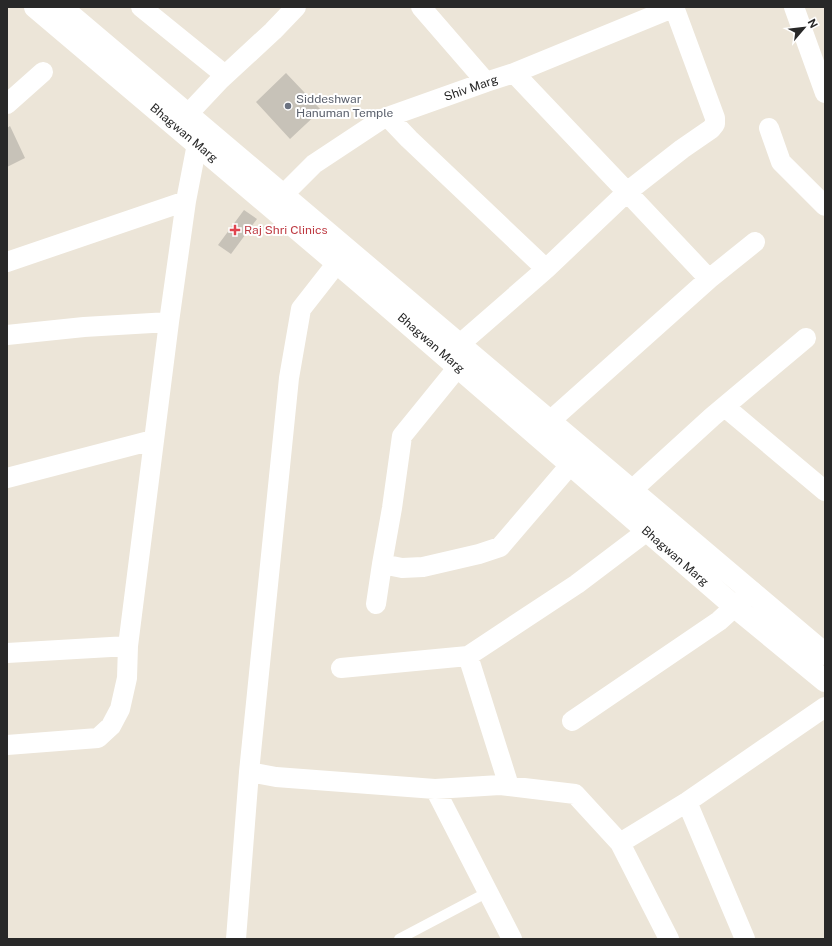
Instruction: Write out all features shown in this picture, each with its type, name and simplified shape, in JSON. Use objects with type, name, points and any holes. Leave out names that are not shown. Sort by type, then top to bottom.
[{"type":"street","name":"Bhagwan Marg","points":[[35,7],[76,32],[188,114],[278,202],[337,263],[571,464],[624,497],[752,591],[825,654]]},
{"type":"street","name":"Bhagwan Marg","points":[[61,7],[76,32],[197,144],[278,202],[460,344],[550,421],[624,497],[647,531],[734,607],[825,681]]},
{"type":"street","points":[[141,7],[225,75]]},
{"type":"street","points":[[188,114],[225,75],[273,31],[296,7]]},
{"type":"street","points":[[421,7],[486,82]]},
{"type":"street","points":[[460,344],[546,269],[627,192],[682,149],[712,129],[715,124],[715,118],[674,7]]},
{"type":"street","name":"Shiv Marg","points":[[278,202],[314,164],[382,119],[514,73],[674,7]]},
{"type":"street","points":[[794,7],[825,93]]},
{"type":"street","points":[[7,104],[43,72]]},
{"type":"street","points":[[514,73],[709,279]]},
{"type":"street","points":[[388,117],[409,139],[546,269]]},
{"type":"street","points":[[769,128],[781,162],[825,206]]},
{"type":"street","points":[[7,745],[98,738],[111,726],[120,709],[127,678],[128,646],[169,322],[186,201],[197,144]]},
{"type":"street","points":[[7,262],[186,201]]},
{"type":"street","points":[[550,421],[709,279],[755,242]]},
{"type":"street","points":[[236,939],[249,772],[289,378],[301,309],[337,263]]},
{"type":"street","points":[[7,335],[84,327],[169,322]]},
{"type":"street","points":[[624,497],[725,407],[806,338]]},
{"type":"street","points":[[376,604],[402,436],[458,367]]},
{"type":"street","points":[[725,407],[825,492]]},
{"type":"street","points":[[7,478],[153,440]]},
{"type":"street","points":[[382,564],[402,568],[423,567],[500,548],[571,464]]},
{"type":"street","points":[[341,668],[468,656],[577,584],[647,531]]},
{"type":"street","points":[[572,721],[719,621],[752,591]]},
{"type":"street","points":[[7,653],[128,646]]},
{"type":"street","points":[[468,656],[509,786]]},
{"type":"street","points":[[620,843],[687,802],[825,707]]},
{"type":"street","points":[[249,772],[276,777],[435,789],[500,785],[574,794],[620,843],[667,938]]},
{"type":"street","points":[[435,789],[512,939]]},
{"type":"street","points":[[687,802],[745,939]]},
{"type":"lane","points":[[400,939],[488,892]]},
{"type":"building","name":"Siddeshwar Hanuman Temple","points":[[286,73],[321,110],[290,139],[256,102]]},
{"type":"building","points":[[10,126],[25,158],[7,167],[7,128]]},
{"type":"building","points":[[244,210],[257,219],[231,254],[218,245]]},
{"type":"place","name":"Siddeshwar Hanuman Temple","points":[[288,106]]},
{"type":"place","name":"Raj Shri Clinics","points":[[235,230]]}]
